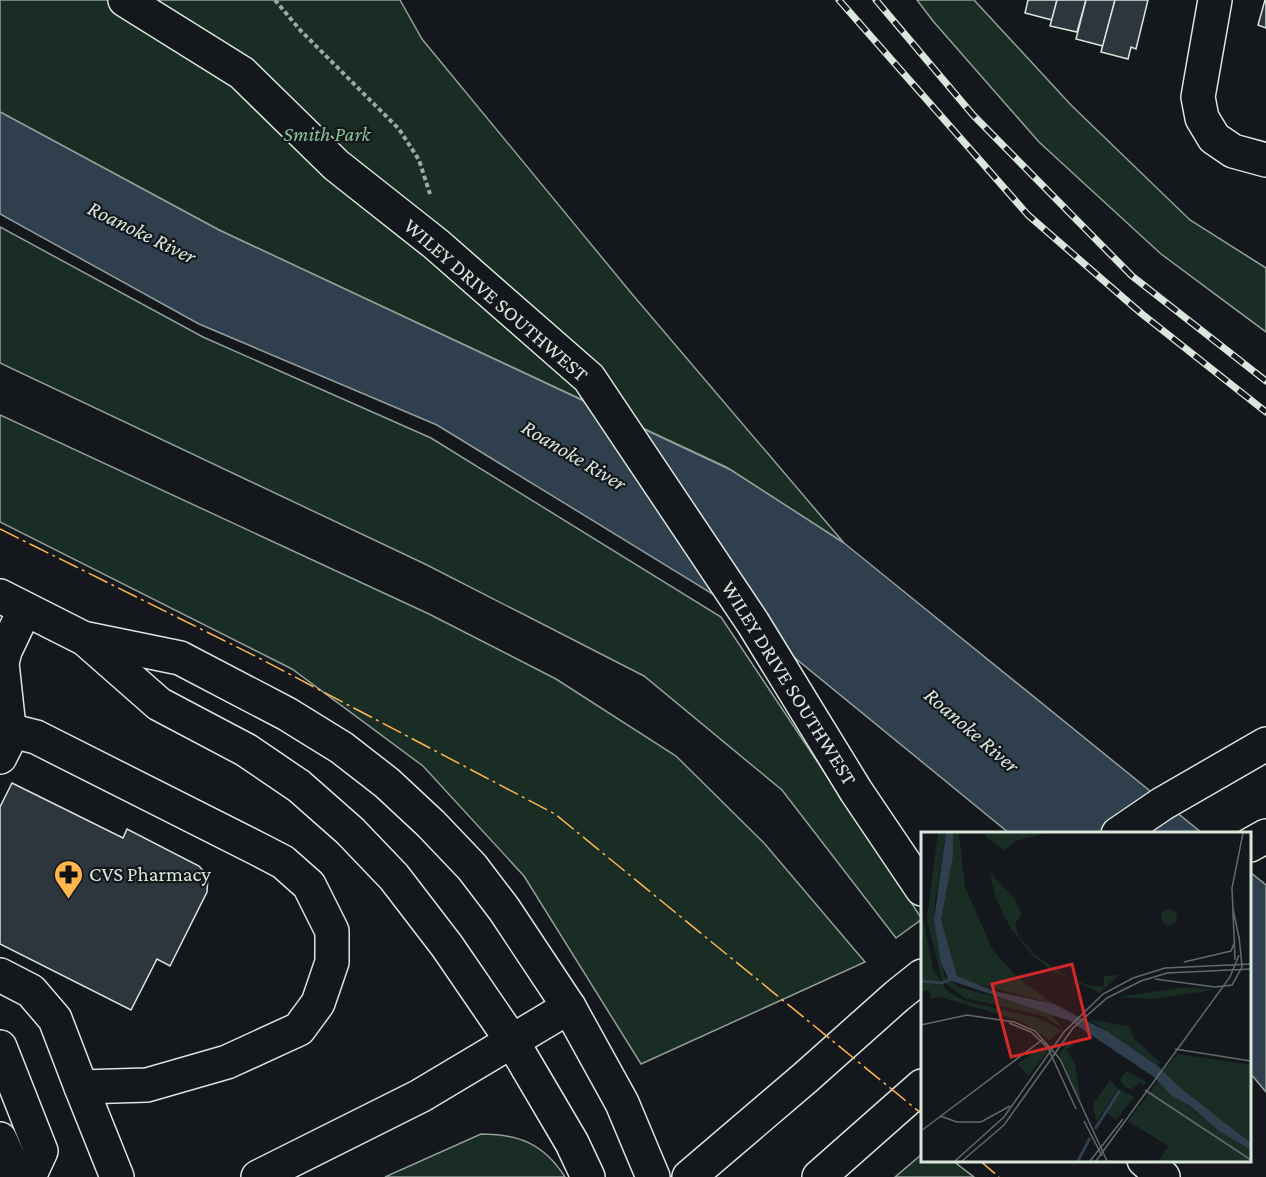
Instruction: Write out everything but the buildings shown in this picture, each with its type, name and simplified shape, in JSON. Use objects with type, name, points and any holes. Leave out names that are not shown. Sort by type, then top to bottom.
[{"type":"main road","name":"WILEY DRIVE SOUTHWEST","points":[[124,0],[242,73],[336,165],[436,244],[589,378],[753,623],[856,791],[921,888]]},
{"type":"main road","points":[[1215,0],[1198,97],[1202,118],[1215,138],[1233,151],[1266,160]]},
{"type":"main road","points":[[5,747],[2,663],[12,602],[85,639],[159,704],[255,756],[299,786],[350,831],[394,877],[447,946],[512,1041],[572,1143],[588,1177]]},
{"type":"main road","points":[[85,639],[180,658],[287,714],[351,755],[387,783],[431,824],[472,867],[504,909],[569,1007],[622,1103],[653,1177]]},
{"type":"main road","points":[[5,747],[20,733],[36,737],[283,862],[309,885],[332,931],[332,962],[318,1003],[299,1029],[227,1062],[147,1085],[81,1087]]},
{"type":"main road","points":[[1121,832],[1162,804],[1266,744]]},
{"type":"main road","points":[[1251,844],[1266,836]]},
{"type":"main road","points":[[0,975],[31,990],[55,1019],[117,1177]]},
{"type":"main road","points":[[689,1177],[921,977]]},
{"type":"main road","points":[[258,1177],[420,1096],[569,1007]]},
{"type":"main road","points":[[0,1047],[41,1151],[26,1176]]},
{"type":"main road","points":[[819,1177],[921,1087]]},
{"type":"main road","points":[[0,1100],[26,1176]]},
{"type":"main road","points":[[0,1138],[26,1176]]},
{"type":"main road","points":[[1145,1162],[1163,1177]]},
{"type":"path","points":[[275,0],[301,31],[399,129],[419,160],[430,195],[436,244]]},
{"type":"green space","name":"Smith Park","points":[[0,0],[400,0],[422,39],[632,294],[844,543],[726,467],[219,230],[0,112]]},
{"type":"green space","points":[[917,0],[974,0],[1071,105],[1190,220],[1266,268],[1266,332],[1161,254],[1039,142]]},
{"type":"green space","points":[[0,227],[203,337],[431,438],[721,617],[921,920],[896,938],[782,790],[644,676],[425,564],[0,363]]},
{"type":"green space","points":[[0,415],[429,614],[556,679],[676,756],[764,843],[865,962],[641,1064],[524,876],[423,766],[292,669],[0,522]]},
{"type":"green space","points":[[481,1134],[507,1136],[529,1143],[548,1156],[565,1177],[385,1177]]},
{"type":"green space","points":[[921,1155],[921,1162],[954,1162],[974,1177],[895,1177]]},
{"type":"water","name":"Roanoke River","points":[[0,112],[219,230],[731,470],[844,543],[1201,832],[1008,832],[729,604],[437,425],[199,324],[0,214]]},
{"type":"water","points":[[1251,873],[1266,885],[1266,1092],[1251,1074]]},
{"type":"railway","points":[[839,0],[1028,215],[1142,314],[1266,412]]},
{"type":"railway","points":[[876,0],[973,115],[1132,276],[1266,381]]},
{"type":"power","points":[[0,529],[259,658],[555,814],[921,1113]]},
{"type":"power","points":[[981,1162],[999,1177]]},
{"type":"place","name":"CVS Pharmacy","points":[[68,900]]}]
